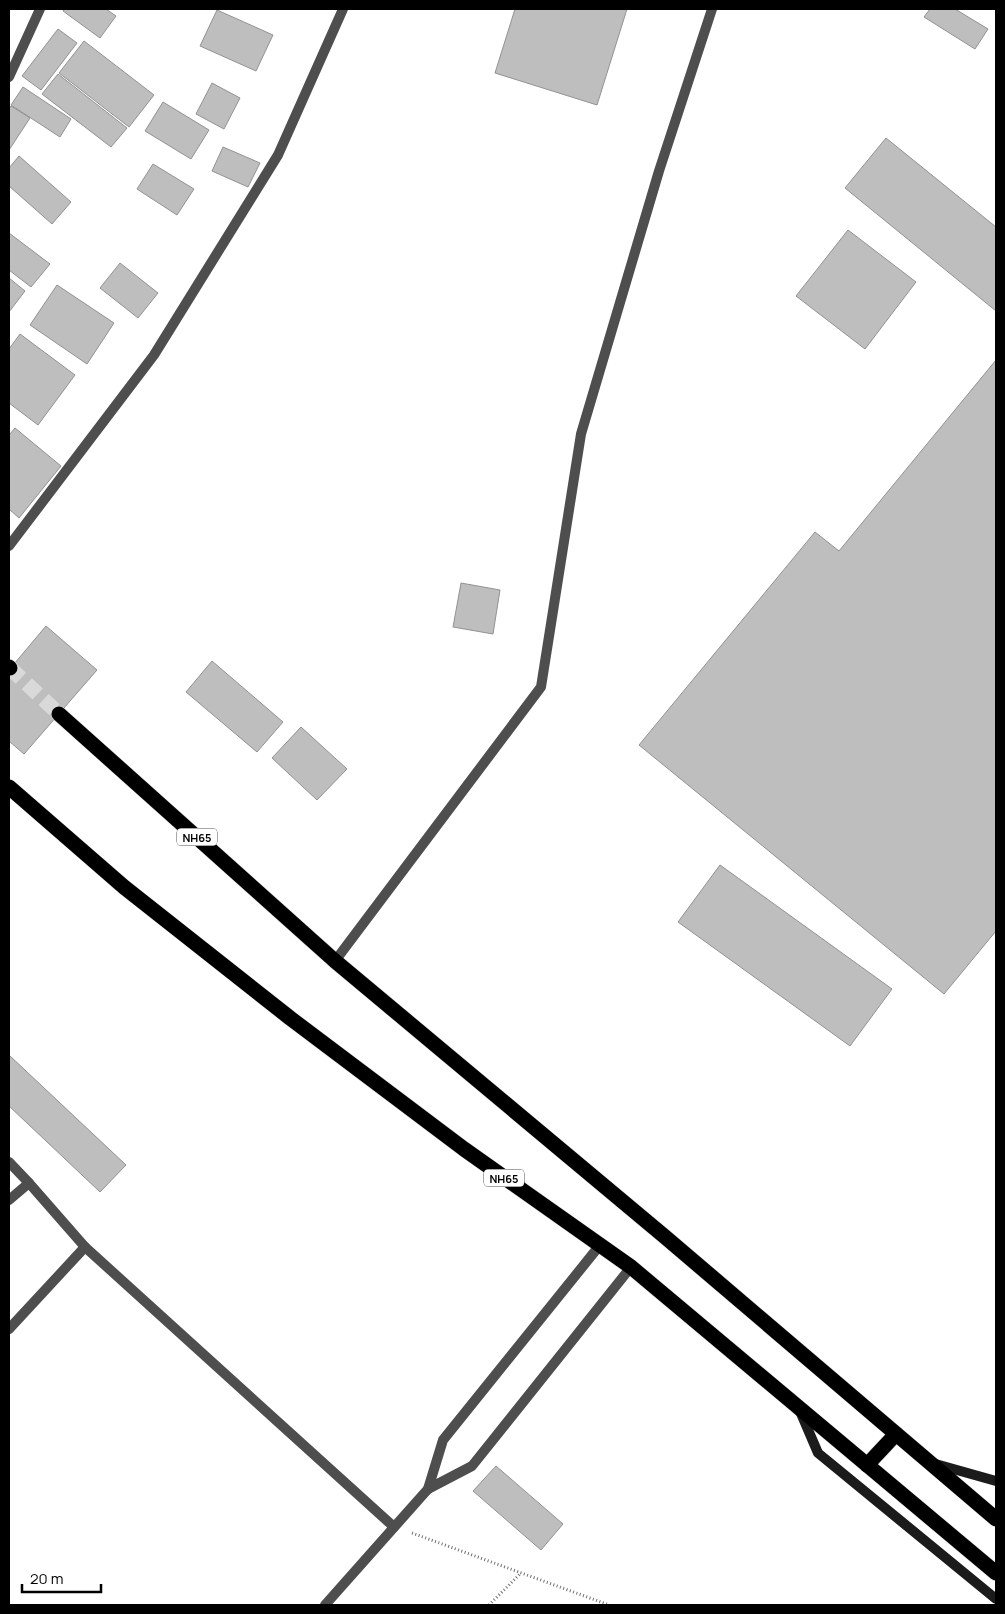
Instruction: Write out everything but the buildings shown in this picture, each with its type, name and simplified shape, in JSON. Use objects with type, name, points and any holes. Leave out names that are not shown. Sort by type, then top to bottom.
[{"type":"highway","name":"NH65","points":[[59,714],[335,961],[657,1230],[996,1519]]},
{"type":"highway","name":"NH65","points":[[9,787],[124,886],[290,1018],[464,1149],[631,1267],[996,1573]]},
{"type":"highway","points":[[867,1465],[896,1434]]},
{"type":"street","points":[[9,77],[40,9]]},
{"type":"street","points":[[9,546],[154,355],[258,188],[278,155],[343,9]]},
{"type":"street","points":[[335,961],[541,687],[581,434],[658,172],[712,9]]},
{"type":"street","points":[[9,1162],[85,1247],[394,1527]]},
{"type":"street","points":[[9,1200],[29,1183]]},
{"type":"street","points":[[428,1489],[443,1440],[600,1245]]},
{"type":"street","points":[[9,1329],[85,1247]]},
{"type":"street","points":[[325,1605],[428,1489],[472,1466],[631,1267]]},
{"type":"street","points":[[799,1408],[818,1454],[996,1599]]},
{"type":"street","points":[[929,1462],[996,1481]]},
{"type":"path","points":[[394,1527],[609,1605]]},
{"type":"path","points":[[489,1605],[521,1573]]},
{"type":"tunnel","points":[[10,668],[59,714]]}]
